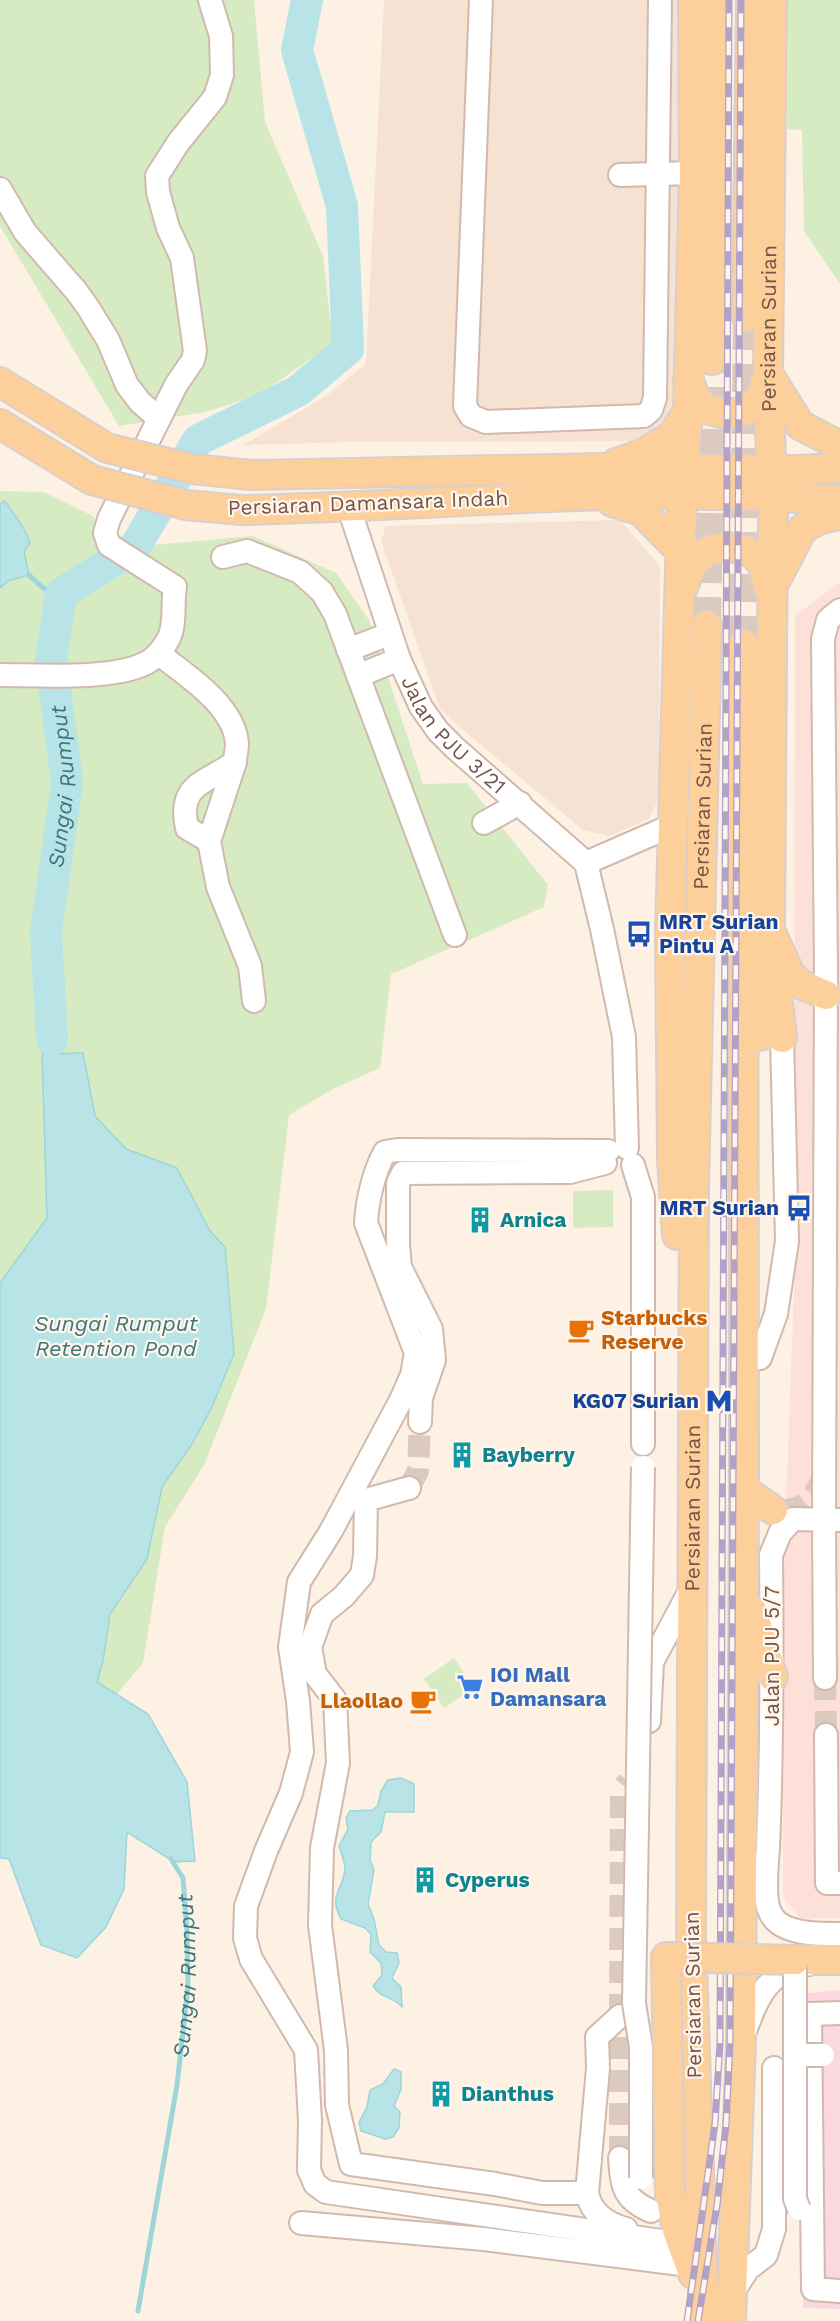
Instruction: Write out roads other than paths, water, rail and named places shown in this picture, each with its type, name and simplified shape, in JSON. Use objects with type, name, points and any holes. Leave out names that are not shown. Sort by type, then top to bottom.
[{"type":"main road","name":"Persiaran Surian","points":[[693,0],[694,173],[688,411],[682,482],[670,933],[672,1159],[682,1341],[693,1410]]},
{"type":"main road","points":[[712,360],[714,0]]},
{"type":"main road","name":"Persiaran Surian","points":[[747,317],[751,0]]},
{"type":"main road","name":"Persiaran Surian","points":[[743,1447],[754,1408],[760,1358],[760,1030],[770,930],[772,599],[768,374],[772,0]]},
{"type":"main road","points":[[688,380],[697,399],[705,408],[731,414],[745,411],[755,405],[764,389],[768,374]]},
{"type":"main road","points":[[768,374],[800,425],[840,446]]},
{"type":"main road","name":"Persiaran Damansara Indah","points":[[0,382],[107,448],[193,469],[251,475],[603,468],[682,482]]},
{"type":"main road","points":[[603,468],[644,453],[672,436],[688,411]]},
{"type":"main road","name":"Persiaran Damansara Indah","points":[[0,424],[92,480],[186,505],[241,510],[349,508],[577,496],[682,482]]},
{"type":"main road","points":[[682,482],[771,483],[840,468]]},
{"type":"main road","points":[[286,474],[331,488],[349,508]]},
{"type":"main road","points":[[771,483],[840,500]]},
{"type":"main road","points":[[577,496],[620,503],[641,511],[681,552]]},
{"type":"main road","points":[[772,599],[803,528],[821,519],[840,515]]},
{"type":"main road","points":[[679,595],[696,559],[705,552],[722,548],[741,548],[758,558],[767,577],[772,599]]},
{"type":"main road","name":"Persiaran Surian","points":[[707,625],[694,1187],[691,1933],[717,2310]]},
{"type":"main road","name":"Persiaran Surian","points":[[741,2040],[744,1585],[743,644]]},
{"type":"main road","points":[[770,930],[790,974],[798,982],[833,995]]},
{"type":"main road","points":[[770,930],[782,1038]]},
{"type":"main road","points":[[744,1490],[779,1510]]},
{"type":"main road","points":[[744,1585],[772,1677]]},
{"type":"main road","points":[[717,2310],[669,2236],[660,2203],[666,1957],[790,1967],[840,1961]]},
{"type":"main road","points":[[717,2310],[741,2040]]},
{"type":"street","points":[[0,675],[51,675],[130,669],[146,664],[159,654],[170,636],[175,587],[109,545],[105,533],[109,519],[176,385],[193,360],[196,345],[182,258],[168,228],[158,192],[157,176],[178,143],[215,97],[222,75],[221,36],[210,0]]},
{"type":"street","points":[[481,0],[465,406],[471,416],[486,422],[644,416],[651,410],[655,398],[660,0]]},
{"type":"street","points":[[620,175],[694,173]]},
{"type":"street","points":[[0,189],[25,232],[77,292],[108,340],[127,385],[140,402],[159,419]]},
{"type":"street","points":[[658,210],[693,208]]},
{"type":"street","name":"Jalan PJU 3/21","points":[[349,508],[389,634],[421,707],[438,731],[585,863]]},
{"type":"street","points":[[223,557],[247,551],[300,572],[322,592],[335,614],[455,935]]},
{"type":"street","points":[[825,1678],[832,1520],[826,1250],[833,995],[823,639],[828,620],[840,610]]},
{"type":"street","points":[[348,650],[389,634]]},
{"type":"street","points":[[159,654],[194,681],[228,716],[237,742],[234,762],[209,841],[218,887],[250,966],[254,1001]]},
{"type":"street","points":[[358,676],[399,659]]},
{"type":"street","points":[[209,841],[187,828],[183,810],[194,787],[234,762]]},
{"type":"street","points":[[484,824],[519,803]]},
{"type":"street","points":[[643,1444],[643,1197],[618,1157],[624,1037],[602,929],[585,863],[673,825]]},
{"type":"street","points":[[760,1358],[776,1314],[787,1241],[782,1038]]},
{"type":"street","points":[[618,1157],[397,1150],[385,1152],[367,1212],[366,1223],[416,1353],[412,1375],[402,1398],[331,1531],[299,1582],[290,1647],[298,1701],[302,1752],[291,1793],[246,1906],[245,1938],[251,1959],[306,2050],[309,2170],[315,2184],[326,2192],[669,2236]]},
{"type":"street","points":[[420,1422],[421,1398],[434,1360],[431,1329],[400,1267],[398,1183],[403,1173],[570,1172],[618,1157]]},
{"type":"street","points":[[643,1467],[634,2003],[641,2047],[641,2178],[660,2203]]},
{"type":"street","points":[[409,1488],[366,1500],[365,1556],[362,1575],[344,1596],[322,1614],[310,1647],[315,1674],[335,1700],[339,1763],[322,1848],[320,1925],[336,2050],[337,2105],[351,2164],[495,2184],[542,2193],[587,2193]]},
{"type":"street","name":"Jalan PJU 5/7","points":[[832,1520],[793,1519],[780,1533],[771,1555],[772,1677],[766,1887],[769,1914],[777,1923],[790,1929],[840,1934]]},
{"type":"street","points":[[744,1585],[753,1636]]},
{"type":"street","points":[[628,1781],[646,1764],[652,1662],[693,1586]]},
{"type":"street","points":[[826,1735],[826,1883],[840,1883]]},
{"type":"street","points":[[804,1931],[790,1935],[782,1949],[783,1958],[790,1967],[810,2014],[813,2289],[840,2291]]},
{"type":"street","points":[[669,2236],[604,2220],[589,2201],[587,2193],[597,2080],[597,2037],[660,1978],[691,1933]]},
{"type":"street","points":[[741,2040],[758,1998],[768,1982],[790,1967]]},
{"type":"street","points":[[790,1967],[795,2055],[795,2199],[813,2240]]},
{"type":"street","points":[[810,2014],[840,2013]]},
{"type":"street","points":[[795,2055],[823,2055]]},
{"type":"street","points":[[717,2310],[748,2269],[766,2255],[774,2229],[774,2068]]},
{"type":"street","points":[[620,2158],[621,2183],[637,2205],[660,2203]]},
{"type":"street","points":[[376,2199],[385,2169]]},
{"type":"street","points":[[302,2223],[483,2239],[689,2265]]},
{"type":"water","points":[[5,501],[23,527],[30,542],[24,552],[29,575],[8,581],[0,588],[0,504]]},
{"type":"water","name":"Sungai Rumput Retention Pond","points":[[83,1053],[95,1116],[126,1149],[177,1168],[210,1231],[225,1247],[234,1354],[211,1409],[192,1444],[162,1487],[147,1559],[110,1614],[103,1661],[97,1682],[148,1714],[187,1782],[195,1861],[174,1862],[127,1832],[124,1889],[106,1927],[77,1958],[41,1945],[9,1859],[0,1858],[0,1283],[47,1218],[42,1054]]},
{"type":"water","points":[[401,1778],[414,1784],[414,1812],[385,1812],[381,1832],[371,1842],[370,1860],[374,1870],[368,1904],[374,1919],[379,1945],[386,1952],[397,1953],[399,1963],[392,1978],[401,1987],[402,2007],[380,1994],[373,1986],[382,1975],[381,1963],[370,1952],[371,1934],[365,1928],[341,1919],[336,1904],[345,1869],[339,1846],[348,1829],[346,1818],[350,1811],[373,1810],[378,1805],[381,1791],[388,1780]]},
{"type":"water","points":[[394,2069],[401,2072],[401,2089],[394,2106],[400,2112],[399,2128],[393,2137],[385,2139],[361,2131],[359,2122],[367,2107],[370,2090],[383,2084]]},
{"type":"waterway","name":"Sungai Rumput","points":[[52,1040],[46,933],[67,782],[51,658],[61,594],[135,547],[198,440],[298,391],[348,349],[342,206],[297,50],[307,0]]},
{"type":"waterway","points":[[29,575],[43,588],[61,594]]},
{"type":"waterway","name":"Sungai Rumput","points":[[138,2311],[177,2085],[188,1987],[183,1878],[171,1859]]},
{"type":"tunnel","points":[[743,644],[747,317]]},
{"type":"tunnel","points":[[707,625],[712,360]]},
{"type":"tunnel","points":[[409,1488],[418,1471],[420,1422]]},
{"type":"tunnel","points":[[785,1510],[799,1507],[809,1500],[824,1477]]},
{"type":"tunnel","points":[[825,1678],[826,1735]]},
{"type":"tunnel","points":[[620,2016],[621,1790],[628,1781]]},
{"type":"tunnel","points":[[620,2158],[620,2016],[628,2003]]},
{"type":"railway","points":[[687,2321],[715,2124],[720,2043],[729,0]]},
{"type":"railway","points":[[698,2321],[717,2205],[726,2125],[730,2044],[741,0]]},
{"type":"place","name":"MRT Surian Pintu A","points":[[639,934]]},
{"type":"place","name":"MRT Surian","points":[[799,1208]]},
{"type":"place","name":"Arnica","points":[[480,1220]]},
{"type":"place","name":"Starbucks Reserve","points":[[581,1330]]},
{"type":"place","name":"KG07 Surian","points":[[719,1401]]},
{"type":"place","name":"Bayberry","points":[[462,1455]]},
{"type":"place","name":"IOI Mall Damansara","points":[[470,1687]]},
{"type":"place","name":"Llaollao","points":[[423,1701]]},
{"type":"place","name":"Cyperus","points":[[425,1880]]},
{"type":"place","name":"Dianthus","points":[[441,2094]]}]
